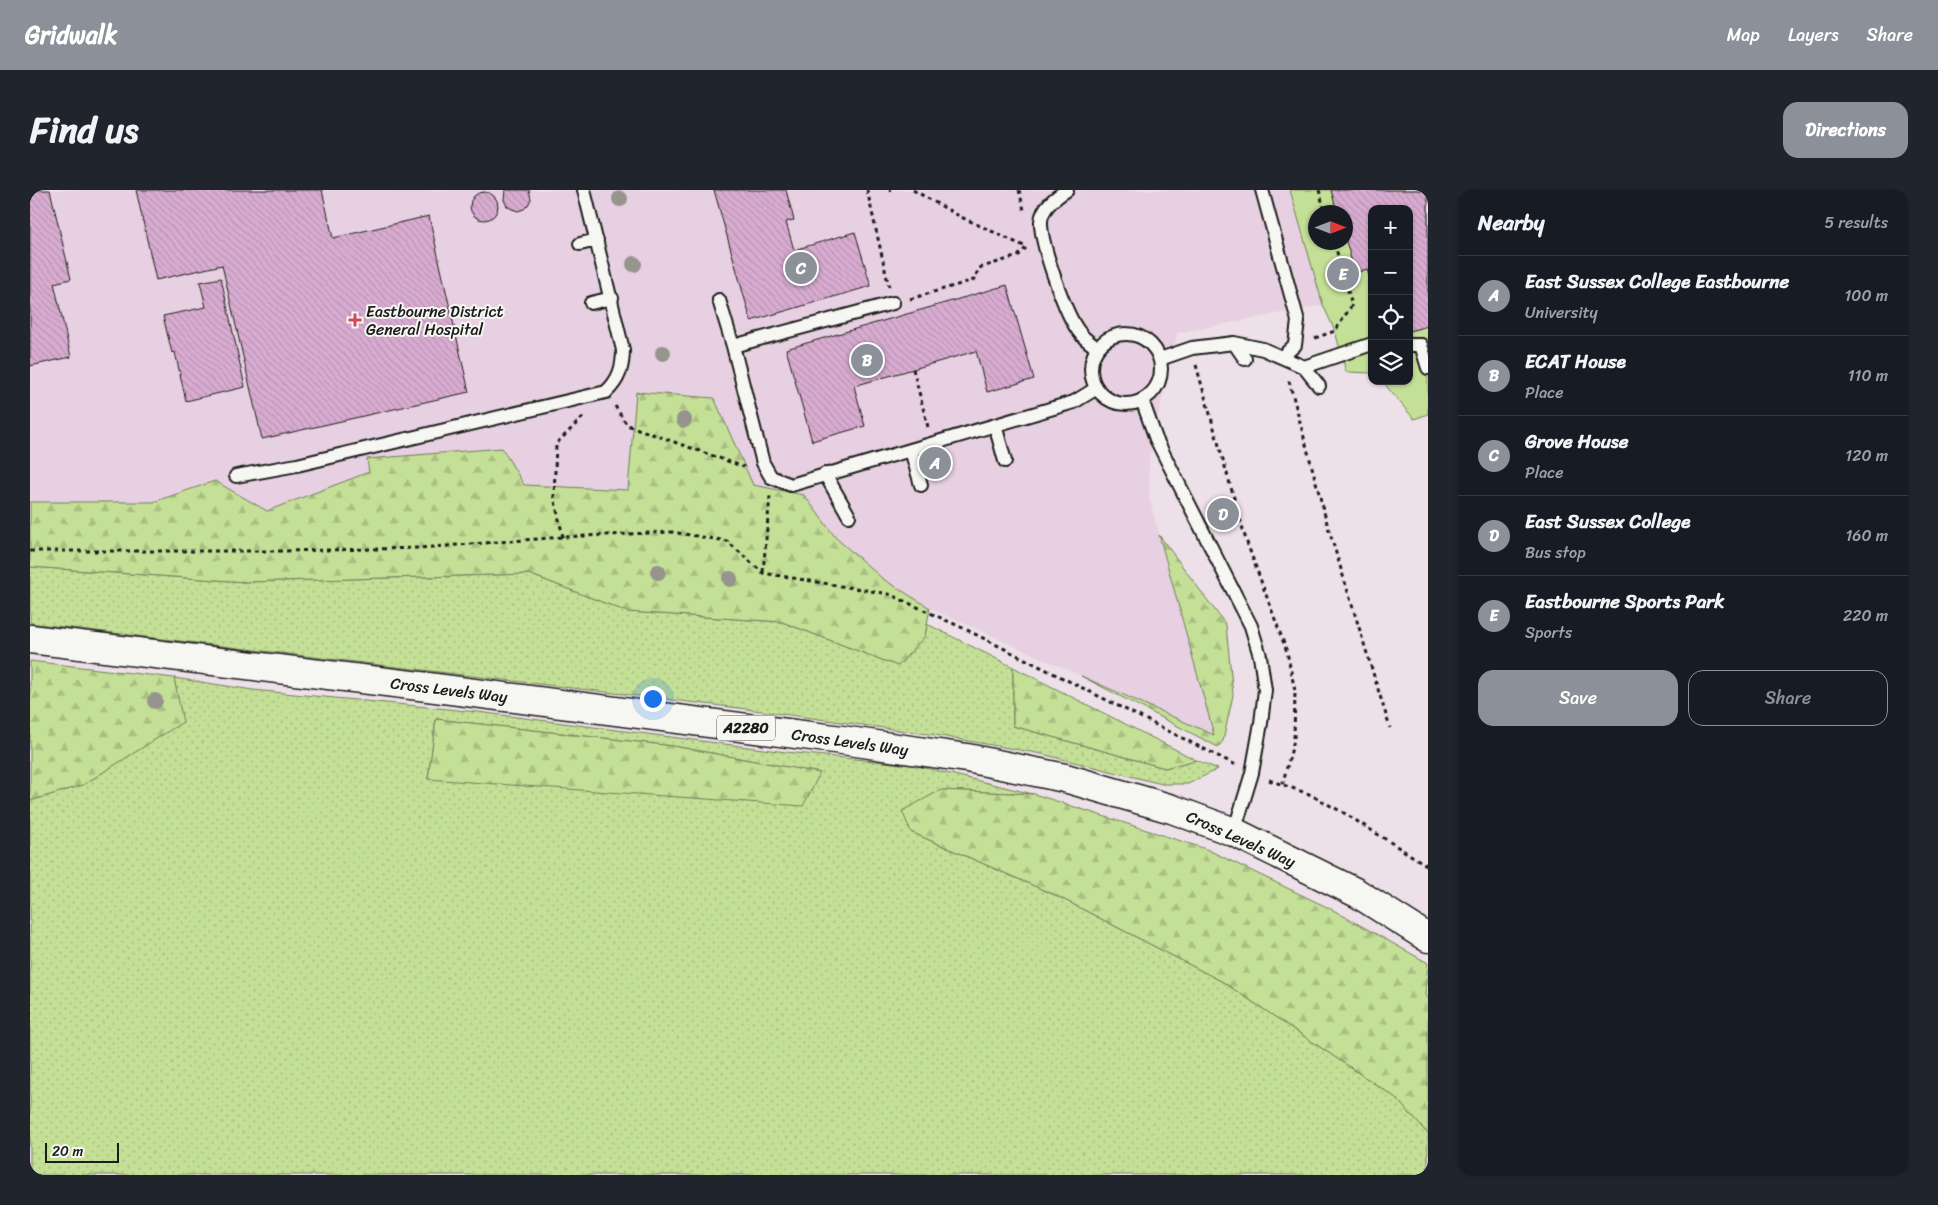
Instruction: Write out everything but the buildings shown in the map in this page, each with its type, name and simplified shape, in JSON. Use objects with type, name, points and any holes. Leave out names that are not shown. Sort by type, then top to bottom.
[{"type":"main road","name":"Cross Levels Way","points":[[30,639],[842,740],[967,758],[1065,778],[1172,808],[1234,832],[1357,892],[1428,938]]},
{"type":"lane","points":[[236,476],[297,465],[606,392],[615,384],[623,362],[623,350],[612,298],[584,190]]},
{"type":"lane","points":[[1067,190],[1051,200],[1041,220],[1044,242],[1066,312],[1080,334],[1098,348]]},
{"type":"lane","points":[[1262,190],[1298,321],[1295,345],[1282,357]]},
{"type":"lane","points":[[580,244],[596,240]]},
{"type":"lane","points":[[591,303],[612,298]]},
{"type":"lane","points":[[720,300],[763,462],[772,477],[791,485],[1074,402],[1097,388]]},
{"type":"lane","points":[[733,346],[893,304]]},
{"type":"lane","points":[[1127,333],[1138,335],[1148,341],[1156,349],[1160,359],[1161,371],[1158,383],[1152,393],[1142,400],[1122,404],[1104,396],[1092,378],[1091,368],[1098,348],[1105,340],[1127,333]]},
{"type":"lane","points":[[1160,359],[1192,348],[1234,343],[1263,349],[1304,367],[1320,386]]},
{"type":"lane","points":[[1234,343],[1245,359]]},
{"type":"lane","points":[[1413,344],[1421,345],[1428,368]]},
{"type":"lane","points":[[1304,367],[1368,345]]},
{"type":"lane","points":[[1142,400],[1156,440],[1251,626],[1260,656],[1265,690],[1261,723],[1252,773],[1234,832]]},
{"type":"lane","points":[[995,425],[1006,461]]},
{"type":"lane","points":[[911,450],[921,485]]},
{"type":"lane","points":[[825,474],[849,516]]},
{"type":"path","points":[[867,190],[893,304],[974,280],[980,268],[1018,256],[1026,248],[1033,245]]},
{"type":"path","points":[[913,190],[969,221],[1026,248]]},
{"type":"path","points":[[1019,190],[1026,218]]},
{"type":"path","points":[[1319,190],[1323,205]]},
{"type":"path","points":[[1192,348],[1246,540],[1287,652],[1295,691],[1294,740],[1282,786],[1309,794],[1337,809],[1428,866]]},
{"type":"path","points":[[1282,357],[1328,527],[1390,728]]},
{"type":"path","points":[[913,369],[933,443]]},
{"type":"path","points":[[563,537],[554,497],[556,444],[601,400],[606,392],[627,425],[772,477],[763,573]]},
{"type":"path","points":[[30,551],[283,551],[419,548],[563,537],[672,532],[727,542],[763,573],[890,594],[965,629],[1226,760]]},
{"type":"shaded area","points":[[30,190],[1290,190],[1323,305],[1177,333],[1149,457],[1149,498],[1215,736],[740,523],[30,536]]},
{"type":"green space","points":[[1290,190],[1428,190],[1428,414],[1414,419],[1385,385],[1413,385],[1413,205],[1368,205],[1368,373],[1346,372],[1335,331],[1323,305]]},
{"type":"green space","points":[[636,392],[714,398],[753,485],[804,495],[836,538],[883,579],[930,608],[925,636],[898,666],[782,622],[628,612],[529,574],[245,582],[30,567],[30,502],[153,502],[215,481],[267,511],[369,472],[367,459],[502,448],[524,485],[628,490]]},
{"type":"green space","points":[[1159,535],[1226,625],[1233,695],[1223,741],[1218,747],[1081,676],[1214,735]]},
{"type":"green space","points":[[30,567],[245,582],[529,574],[628,612],[782,622],[898,666],[925,636],[927,624],[1013,667],[1013,726],[1165,768],[1196,760],[1218,769],[1188,784],[1162,784],[1042,754],[935,735],[739,708],[30,623]]},
{"type":"green space","points":[[30,661],[174,678],[183,722],[83,785],[30,801]]},
{"type":"green space","points":[[1013,667],[1196,760],[1165,768],[1013,726]]},
{"type":"green space","points":[[174,678],[253,690],[478,712],[786,752],[913,765],[1033,794],[942,790],[911,832],[1057,896],[1223,982],[1396,1098],[1428,1134],[1428,1175],[30,1175],[30,801],[83,785],[182,722]],"holes":[[[436,719],[673,746],[820,773],[428,779]]]},
{"type":"green space","points":[[436,719],[673,746],[820,773],[803,806],[428,779]]},
{"type":"green space","points":[[941,790],[1034,794],[1206,849],[1333,910],[1428,963],[1425,996],[1428,997],[1428,1134],[1396,1098],[1223,982],[1057,896],[911,832],[902,811]]},
{"type":"place","name":"Grove House","points":[[801,268]]},
{"type":"place","name":"Eastbourne Sports Park","points":[[1343,274]]},
{"type":"place","name":"Eastbourne District General Hospital","points":[[355,320]]},
{"type":"place","name":"ECAT House","points":[[867,360]]},
{"type":"place","name":"East Sussex College Eastbourne","points":[[935,463]]},
{"type":"place","name":"East Sussex College","points":[[1223,514]]}]
